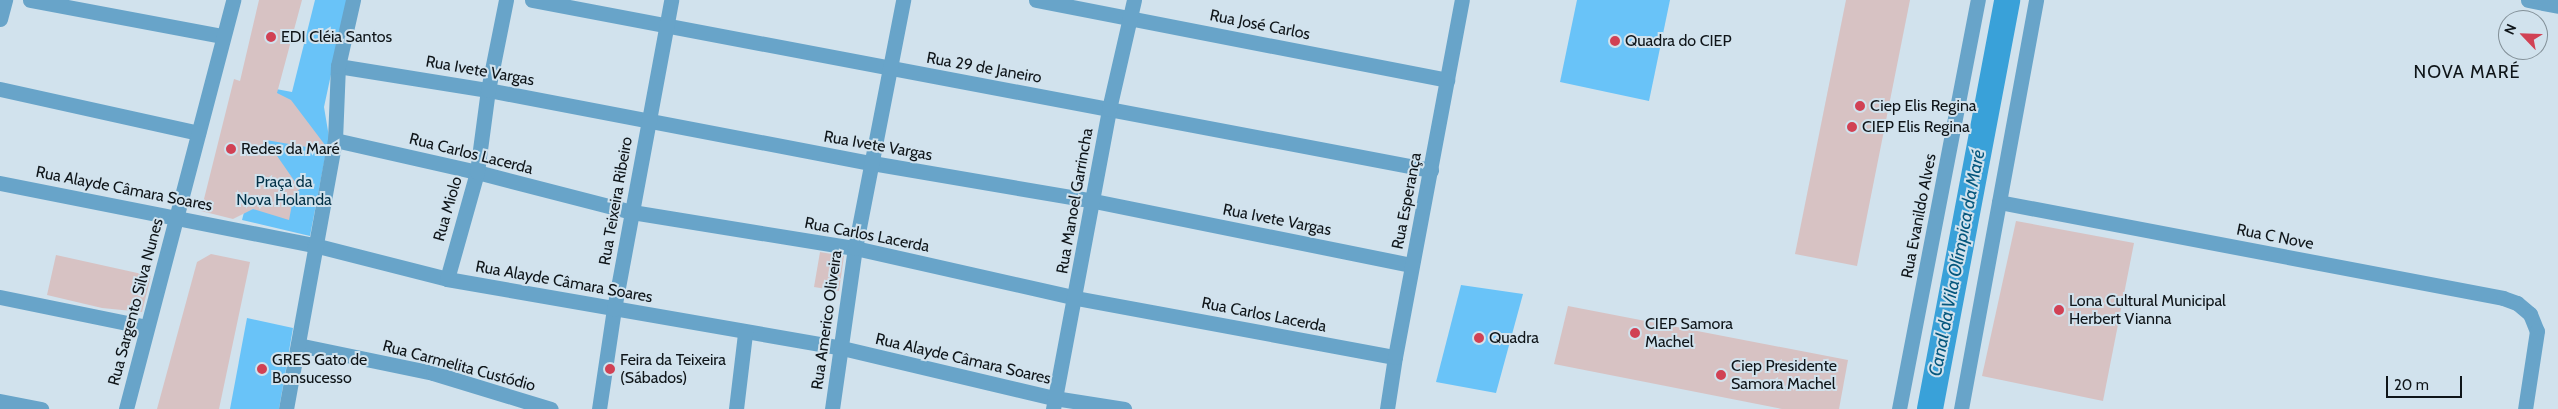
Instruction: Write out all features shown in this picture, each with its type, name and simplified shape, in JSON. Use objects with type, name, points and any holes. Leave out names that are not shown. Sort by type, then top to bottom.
[{"type":"street","points":[[0,19],[5,0]]},
{"type":"street","points":[[30,0],[223,36]]},
{"type":"street","name":"Rua Sargento Silva Nunes","points":[[126,409],[233,0]]},
{"type":"street","points":[[286,409],[334,140],[338,66],[353,0]]},
{"type":"street","name":"Rua Miolo","points":[[447,279],[477,172],[488,90],[506,0]]},
{"type":"street","name":"Rua 29 de Janeiro","points":[[532,0],[1431,170]]},
{"type":"street","name":"Rua Teixeira Ribeiro","points":[[599,409],[614,309],[671,0]]},
{"type":"street","name":"Rua Americo Oliveira","points":[[832,409],[855,248],[903,0]]},
{"type":"street","name":"Rua José Carlos","points":[[1036,0],[1447,80]]},
{"type":"street","name":"Rua Manoel Garrincha","points":[[1054,404],[1076,298],[1109,109],[1134,0]]},
{"type":"street","name":"Rua Esperança","points":[[1387,409],[1395,357],[1462,0]]},
{"type":"street","name":"Rua Evanildo Alves","points":[[1899,409],[1978,0]]},
{"type":"street","points":[[1960,409],[2036,0]]},
{"type":"street","points":[[2528,0],[2558,6]]},
{"type":"street","name":"Rua Ivete Vargas","points":[[338,66],[488,90],[872,163],[1094,201],[1412,266]]},
{"type":"street","points":[[0,89],[198,133]]},
{"type":"street","name":"Rua Carlos Lacerda","points":[[334,140],[477,172],[632,212],[855,248],[1076,298],[1395,357]]},
{"type":"street","name":"Rua Alayde Câmara Soares","points":[[0,183],[314,245],[447,279],[745,333],[842,348],[1054,404],[1124,409]]},
{"type":"street","name":"Rua C Nove","points":[[1999,202],[2503,298],[2524,307],[2535,323],[2537,343],[2525,409]]},
{"type":"street","points":[[0,297],[146,327]]},
{"type":"street","points":[[736,409],[745,333]]},
{"type":"street","name":"Rua Carmelita Custódio","points":[[298,345],[433,373],[552,409]]},
{"type":"street","points":[[0,401],[41,409]]},
{"type":"green space","name":"Praça da Nova Holanda","points":[[315,0],[347,0],[324,107],[329,137],[310,236],[242,220],[276,89],[292,92]]},
{"type":"green space","name":"Quadra do CIEP","points":[[1577,0],[1670,0],[1649,101],[1560,82]]},
{"type":"green space","name":"Quadra","points":[[1461,285],[1523,294],[1496,393],[1436,382]]},
{"type":"green space","name":"GRES Gato de Bonsucesso","points":[[247,318],[293,328],[279,409],[230,409]]},
{"type":"building","points":[[259,0],[302,0],[277,93],[291,100],[325,145],[324,150],[266,140],[300,189],[294,194],[289,220],[253,209],[233,219],[201,211],[234,79],[240,81]]},
{"type":"building","name":"CIEP Elis Regina","points":[[1846,0],[1910,0],[1857,266],[1795,254]]},
{"type":"building","name":"Lona Cultural Municipal Herbert Vianna","points":[[2016,221],[2134,243],[2103,401],[1982,376]]},
{"type":"building","points":[[820,252],[844,256],[839,291],[814,287]]},
{"type":"building","points":[[211,254],[250,262],[219,409],[157,409],[197,262]]},
{"type":"building","points":[[56,255],[151,276],[142,312],[102,308],[47,295]]},
{"type":"building","name":"CIEP Samora Machel","points":[[1568,306],[1848,360],[1839,409],[1782,409],[1554,364]]},
{"type":"waterway","name":"Canal da Vila Olímpica da Maré","points":[[1930,409],[2007,0]]},
{"type":"place","name":"EDI Cléia Santos","points":[[271,37]]},
{"type":"place","name":"Quadra do CIEP","points":[[1615,41]]},
{"type":"place","name":"Ciep Elis Regina","points":[[1860,106]]},
{"type":"place","name":"CIEP Elis Regina","points":[[1852,127]]},
{"type":"place","name":"Redes da Maré","points":[[231,149]]},
{"type":"place","name":"Lona Cultural Municipal Herbert Vianna","points":[[2059,310]]},
{"type":"place","name":"CIEP Samora Machel","points":[[1635,333]]},
{"type":"place","name":"Quadra","points":[[1479,338]]},
{"type":"place","name":"GRES Gato de Bonsucesso","points":[[262,369]]},
{"type":"place","name":"Feira da Teixeira (Sábados)","points":[[610,369]]},
{"type":"place","name":"Ciep Presidente Samora Machel","points":[[1721,375]]},
{"type":"district","name":"NOVA MARÉ","points":[[2467,72]]}]
